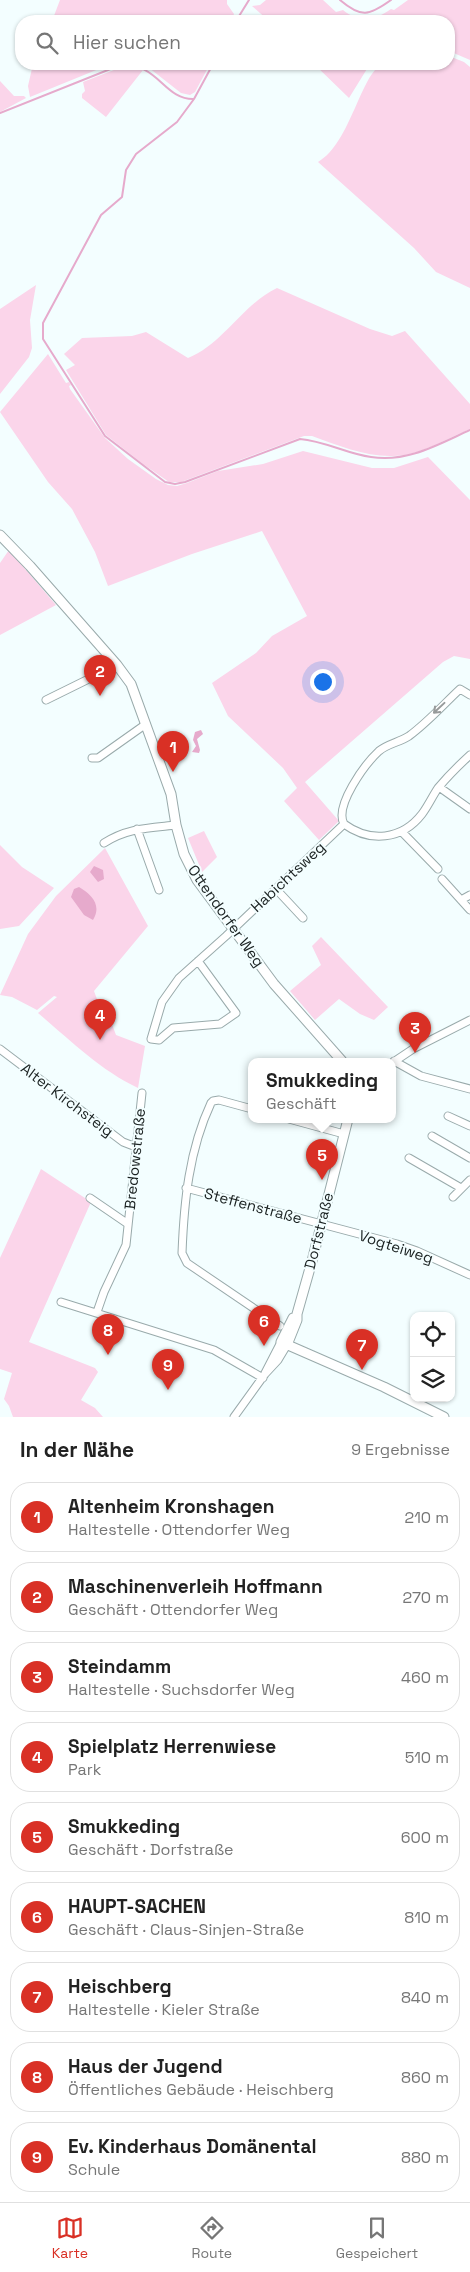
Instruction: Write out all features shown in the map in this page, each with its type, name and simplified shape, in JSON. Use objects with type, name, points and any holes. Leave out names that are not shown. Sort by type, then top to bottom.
[{"type":"main road","name":"Ottendorfer Weg","points":[[0,534],[117,665],[131,684],[171,794],[176,825],[184,854],[197,880],[274,984],[339,1058]]},
{"type":"main road","name":"Dorfstraße","points":[[284,1344],[297,1320],[347,1123]]},
{"type":"main road","points":[[284,1344],[384,1387],[444,1417]]},
{"type":"street","points":[[46,700],[117,665]]},
{"type":"street","points":[[470,695],[460,689],[410,735],[380,750],[365,765],[348,796],[342,819],[344,824],[357,833],[372,837],[388,836],[402,832],[421,816],[439,787],[470,756]]},
{"type":"street","points":[[92,758],[98,758],[146,724]]},
{"type":"street","points":[[439,787],[470,809]]},
{"type":"street","name":"Habichtsweg","points":[[198,962],[236,1013],[220,1024],[173,1028],[159,1040],[151,1039],[156,1017],[166,996],[178,978],[198,962],[344,824]]},
{"type":"street","points":[[104,843],[118,834],[137,829],[176,825]]},
{"type":"street","points":[[137,829],[159,890]]},
{"type":"street","points":[[402,832],[438,869]]},
{"type":"street","points":[[442,879],[470,910]]},
{"type":"street","points":[[276,889],[303,918]]},
{"type":"street","points":[[461,900],[470,895]]},
{"type":"street","points":[[396,1060],[412,1049],[470,1020]]},
{"type":"street","name":"Alter Kirchsteig","points":[[0,1049],[123,1142],[136,1147]]},
{"type":"street","points":[[396,1064],[421,1076],[470,1089]]},
{"type":"street","name":"Bredowstraße","points":[[97,1312],[106,1287],[122,1255],[128,1224],[142,1093]]},
{"type":"street","points":[[248,1108],[220,1100],[213,1101],[209,1107],[194,1154],[186,1188],[182,1253],[187,1263],[280,1326]]},
{"type":"street","points":[[448,1116],[470,1126]]},
{"type":"street","points":[[304,1123],[344,1134]]},
{"type":"street","points":[[432,1136],[470,1158]]},
{"type":"street","points":[[409,1158],[461,1188]]},
{"type":"street","points":[[453,1197],[470,1180]]},
{"type":"street","name":"Steffenstraße","points":[[186,1188],[320,1225]]},
{"type":"street","name":"Bredowstraße","points":[[90,1198],[128,1224]]},
{"type":"street","name":"Vogteiweg","points":[[320,1225],[417,1251],[470,1275]]},
{"type":"street","points":[[61,1302],[214,1350],[264,1376]]},
{"type":"street","points":[[234,1417],[278,1360],[284,1344]]},
{"type":"shaded area","points":[[60,0],[227,0],[227,4],[234,14],[234,15],[54,15]]},
{"type":"shaded area","points":[[266,0],[323,0],[336,12],[343,10],[351,15],[262,15],[252,6],[260,5]]},
{"type":"shaded area","points":[[408,0],[470,0],[470,60],[455,54],[455,15],[381,15],[391,9],[394,10]]},
{"type":"shaded area","points":[[455,58],[470,67],[470,288],[436,272],[414,248],[318,162],[329,153],[339,140],[368,80],[375,70],[455,70]]},
{"type":"shaded area","points":[[32,70],[96,70],[30,97],[28,86]]},
{"type":"shaded area","points":[[114,70],[143,70],[106,117],[82,98],[82,94],[85,91],[83,82]]},
{"type":"shaded area","points":[[152,70],[207,70],[195,92],[190,95],[181,93]]},
{"type":"shaded area","points":[[320,70],[366,70],[349,98]]},
{"type":"shaded area","points":[[0,81],[14,96],[24,96],[26,98],[0,112]]},
{"type":"shaded area","points":[[36,285],[30,320],[32,348],[29,357],[0,394],[0,309]]},
{"type":"shaded area","points":[[277,288],[370,329],[392,336],[405,331],[470,404],[470,429],[421,451],[400,456],[380,456],[360,452],[312,436],[304,436],[181,482],[169,482],[106,435],[66,370],[75,365],[64,354],[82,338],[132,336],[146,332],[188,358],[212,343],[254,304]]},
{"type":"shaded area","points":[[48,354],[66,383],[69,382],[71,385],[69,386],[70,389],[105,438],[128,459],[156,479],[168,485],[177,486],[218,471],[263,464],[303,451],[372,468],[394,468],[428,457],[470,500],[470,659],[454,656],[443,662],[305,782],[339,821],[319,840],[284,801],[297,788],[283,768],[228,716],[212,683],[256,653],[272,636],[307,616],[262,531],[192,554],[108,586],[95,552],[72,509],[48,482],[0,412]]},
{"type":"shaded area","points":[[9,550],[56,605],[0,635],[0,563]]},
{"type":"shaded area","points":[[201,730],[203,734],[197,739],[199,753],[192,752],[196,746],[193,740],[195,732]]},
{"type":"shaded area","points":[[204,831],[217,857],[202,872],[188,838]]},
{"type":"shaded area","points":[[0,845],[22,867],[54,888],[19,926],[0,929]]},
{"type":"shaded area","points":[[105,848],[148,926],[94,991],[105,1021],[110,1019],[116,1035],[145,1046],[138,1088],[98,1063],[38,1013],[57,997],[54,996],[37,1010],[12,997],[0,995],[28,934],[56,896]]},
{"type":"shaded area","points":[[94,866],[103,870],[104,879],[98,882],[90,872]]},
{"type":"shaded area","points":[[79,887],[92,897],[96,905],[96,915],[93,920],[84,915],[71,897],[74,889]]},
{"type":"shaded area","points":[[321,937],[388,1007],[374,1020],[360,1014],[339,999],[315,1020],[290,991],[321,965],[312,946]]},
{"type":"shaded area","points":[[41,1169],[91,1202],[29,1342],[95,1368],[98,1372],[81,1400],[95,1408],[103,1417],[13,1417],[4,1399],[12,1373],[0,1369],[0,1258]]},
{"type":"waterway","points":[[240,15],[249,0]]},
{"type":"waterway","points":[[340,0],[354,10],[365,13],[371,12],[391,0]]},
{"type":"waterway","points":[[0,113],[108,70]]},
{"type":"waterway","points":[[144,70],[183,98],[194,99]]},
{"type":"waterway","points":[[210,70],[194,99],[177,122],[136,154],[126,170],[122,197],[101,215],[43,323],[43,339],[105,436],[165,482],[175,484],[185,482],[300,439],[318,442],[353,453],[384,458],[410,455],[470,430]]},
{"type":"place","name":"Maschinenverleih Hoffmann","points":[[100,696]]},
{"type":"place","name":"Altenheim Kronshagen","points":[[173,772]]},
{"type":"place","name":"Spielplatz Herrenwiese","points":[[100,1040]]},
{"type":"place","name":"Steindamm","points":[[415,1053]]},
{"type":"place","name":"Smukkeding","points":[[322,1180]]},
{"type":"place","name":"HAUPT-SACHEN","points":[[264,1346]]},
{"type":"place","name":"Haus der Jugend","points":[[108,1355]]},
{"type":"place","name":"Heischberg","points":[[362,1370]]},
{"type":"place","name":"Ev. Kinderhaus Domänental","points":[[168,1390]]}]
